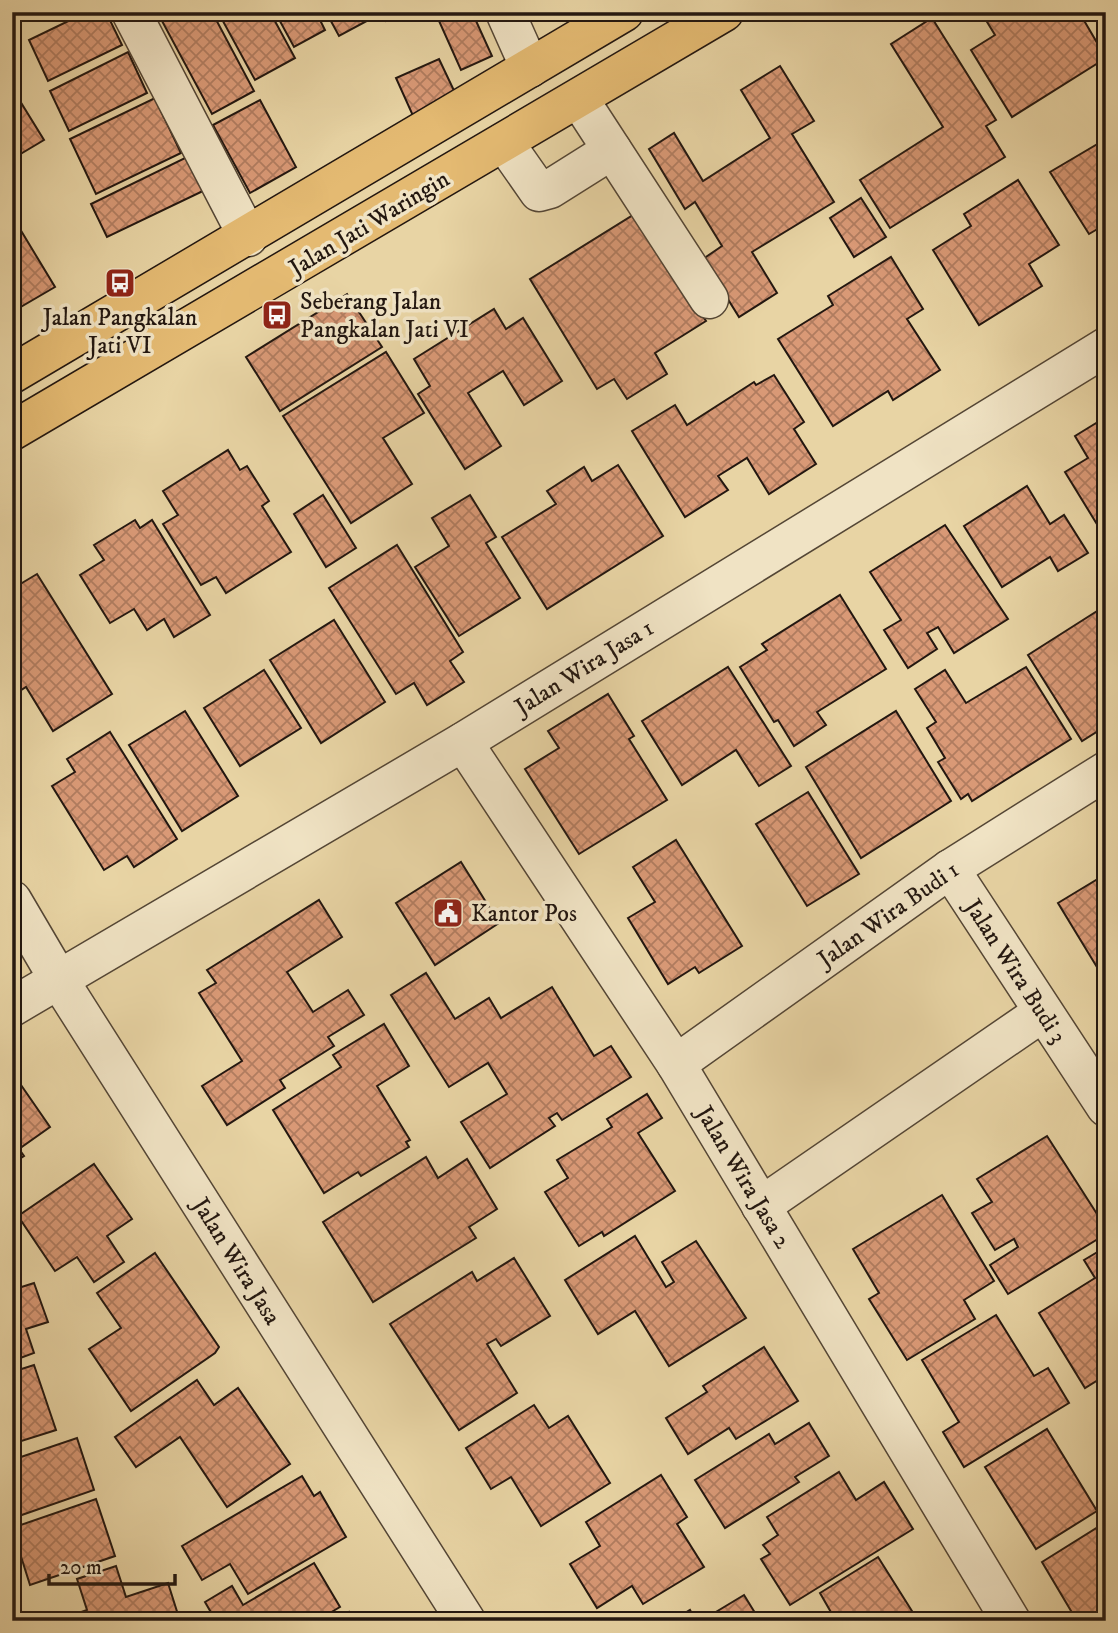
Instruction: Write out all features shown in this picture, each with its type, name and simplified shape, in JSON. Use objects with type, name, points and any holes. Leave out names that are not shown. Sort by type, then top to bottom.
[{"type":"main road","name":"Jalan Jati Waringin","points":[[12,374],[248,237],[624,12]]},
{"type":"main road","name":"Jalan Jati Waringin","points":[[12,431],[724,12]]},
{"type":"street","points":[[131,12],[248,237]]},
{"type":"street","points":[[505,12],[530,68]]},
{"type":"street","points":[[579,99],[709,299]]},
{"type":"street","points":[[504,142],[539,192],[550,189],[612,150]]},
{"type":"street","name":"Jalan Wira Jasa 1","points":[[12,1007],[463,741],[1106,347]]},
{"type":"street","name":"Jalan Wira Jasa 2","points":[[463,741],[676,1064],[1011,1621]]},
{"type":"street","name":"Jalan Wira Budi 1","points":[[676,1064],[950,869],[1106,771]]},
{"type":"street","name":"Jalan Wira Budi 3","points":[[950,869],[1106,1107]]},
{"type":"street","name":"Jalan Wira Jasa","points":[[12,900],[59,979],[466,1621]]},
{"type":"street","points":[[761,1206],[1043,1012]]},
{"type":"building","points":[[87,12],[106,12],[122,45],[48,81],[29,40]]},
{"type":"building","points":[[179,12],[212,12],[254,91],[212,114],[162,21]]},
{"type":"building","points":[[218,12],[270,12],[295,58],[255,80]]},
{"type":"building","points":[[275,12],[316,12],[325,30],[294,47]]},
{"type":"building","points":[[326,12],[374,12],[376,16],[339,36]]},
{"type":"building","points":[[382,12],[404,12],[386,21]]},
{"type":"building","points":[[435,12],[472,12],[492,56],[461,70]]},
{"type":"building","points":[[981,12],[1079,12],[1106,58],[1012,117],[971,50],[995,35]]},
{"type":"building","points":[[932,18],[996,120],[986,126],[1005,157],[890,228],[860,180],[943,127],[891,44]]},
{"type":"building","points":[[128,52],[147,93],[69,131],[50,91]]},
{"type":"building","points":[[439,59],[458,99],[414,118],[396,78]]},
{"type":"building","points":[[780,66],[814,121],[792,134],[834,202],[752,252],[777,293],[739,317],[703,259],[722,246],[695,202],[685,209],[649,149],[674,133],[703,181],[770,138],[741,90]]},
{"type":"building","points":[[12,88],[44,140],[12,159]]},
{"type":"building","points":[[155,98],[181,153],[96,194],[70,139]]},
{"type":"building","points":[[260,100],[296,167],[250,193],[213,125]]},
{"type":"building","points":[[1106,139],[1106,224],[1089,234],[1050,172]]},
{"type":"building","points":[[187,157],[203,191],[107,237],[91,204]]},
{"type":"building","points":[[1018,180],[1059,245],[1029,264],[1042,286],[979,325],[933,250],[971,226],[964,214]]},
{"type":"building","points":[[861,198],[886,237],[854,257],[830,218]]},
{"type":"building","points":[[638,212],[706,321],[655,353],[667,374],[627,399],[614,379],[597,389],[530,279]]},
{"type":"building","points":[[14,219],[55,287],[12,312],[12,220]]},
{"type":"building","points":[[891,257],[923,309],[907,319],[940,370],[893,400],[888,391],[833,426],[778,339],[833,305],[828,296]]},
{"type":"building","points":[[347,294],[382,347],[280,411],[246,357]]},
{"type":"building","points":[[494,309],[506,329],[523,318],[562,381],[524,405],[503,371],[468,393],[501,446],[465,469],[418,394],[430,386],[414,359]]},
{"type":"building","points":[[386,352],[424,413],[383,438],[412,484],[351,523],[283,416]]},
{"type":"building","points":[[774,375],[804,422],[794,429],[816,464],[769,494],[747,458],[718,476],[728,490],[685,517],[632,431],[675,405],[687,425],[754,382],[756,385]]},
{"type":"building","points":[[1106,417],[1106,539],[1065,472],[1088,458],[1075,436]]},
{"type":"building","points":[[228,450],[240,470],[247,466],[269,501],[262,506],[291,552],[226,593],[216,577],[201,585],[163,524],[178,515],[163,491]]},
{"type":"building","points":[[618,465],[663,536],[547,609],[502,537],[556,504],[547,491],[584,467],[592,481]]},
{"type":"building","points":[[1027,486],[1050,524],[1064,515],[1088,553],[1058,571],[1050,557],[1002,587],[964,526]]},
{"type":"building","points":[[323,495],[356,548],[326,567],[294,514]]},
{"type":"building","points":[[470,495],[496,537],[486,543],[520,598],[459,636],[415,567],[449,546],[432,518]]},
{"type":"building","points":[[135,520],[140,528],[152,520],[210,615],[174,637],[164,619],[147,630],[134,609],[110,623],[80,575],[104,560],[94,545]]},
{"type":"building","points":[[945,525],[1008,619],[954,653],[938,627],[927,633],[937,649],[908,668],[884,630],[901,620],[870,572]]},
{"type":"building","points":[[397,545],[463,652],[450,661],[464,682],[427,705],[414,683],[396,694],[329,588]]},
{"type":"building","points":[[37,574],[112,694],[53,731],[26,687],[12,696],[12,589]]},
{"type":"building","points":[[840,595],[886,669],[817,712],[826,725],[794,746],[778,720],[774,722],[740,667],[767,650],[762,644]]},
{"type":"building","points":[[1105,606],[1106,726],[1082,741],[1028,655]]},
{"type":"building","points":[[334,620],[385,702],[321,743],[270,660]]},
{"type":"building","points":[[728,667],[791,766],[759,786],[736,750],[682,785],[642,721]]},
{"type":"building","points":[[1026,667],[1071,739],[972,801],[968,794],[961,799],[938,762],[945,758],[927,728],[936,722],[915,689],[945,670],[966,703]]},
{"type":"building","points":[[264,670],[301,728],[240,766],[204,708]]},
{"type":"building","points":[[608,694],[634,736],[629,739],[667,800],[579,854],[525,769],[559,748],[548,731]]},
{"type":"building","points":[[185,711],[238,796],[182,831],[129,745]]},
{"type":"building","points":[[896,711],[951,801],[861,858],[806,767]]},
{"type":"building","points":[[110,732],[177,839],[134,867],[127,856],[104,870],[52,786],[75,772],[67,759]]},
{"type":"building","points":[[808,792],[859,874],[807,906],[756,824]]},
{"type":"building","points":[[676,840],[742,946],[699,973],[695,967],[668,984],[628,918],[655,902],[633,867]]},
{"type":"building","name":"Kantor Pos","points":[[461,862],[499,923],[435,965],[396,903]]},
{"type":"building","points":[[1106,874],[1106,982],[1058,903]]},
{"type":"building","points":[[319,900],[342,937],[287,972],[313,1012],[348,990],[364,1015],[328,1037],[334,1046],[280,1080],[285,1088],[227,1125],[202,1086],[242,1061],[199,993],[216,983],[207,970]]},
{"type":"building","points":[[426,973],[455,1019],[489,998],[501,1018],[552,987],[594,1056],[611,1046],[631,1077],[562,1120],[557,1113],[549,1118],[555,1126],[490,1168],[461,1122],[507,1094],[488,1063],[449,1087],[391,995]]},
{"type":"building","points":[[384,1024],[409,1066],[377,1086],[410,1140],[406,1142],[409,1147],[361,1176],[358,1172],[324,1193],[273,1110],[341,1067],[333,1055]]},
{"type":"building","points":[[12,1072],[50,1127],[19,1149],[24,1156],[12,1164]]},
{"type":"building","points":[[647,1094],[662,1118],[638,1133],[675,1191],[604,1236],[602,1232],[579,1246],[545,1192],[568,1178],[557,1160],[612,1127],[607,1119]]},
{"type":"building","points":[[1047,1136],[1106,1228],[1106,1234],[1008,1294],[990,1265],[1018,1247],[1014,1239],[995,1250],[972,1213],[992,1202],[977,1179]]},
{"type":"building","points":[[426,1157],[438,1178],[467,1159],[497,1209],[469,1227],[476,1238],[373,1302],[323,1222]]},
{"type":"building","points":[[94,1164],[132,1219],[107,1236],[124,1262],[94,1282],[77,1257],[55,1271],[18,1216]]},
{"type":"building","points":[[942,1195],[994,1281],[964,1300],[975,1319],[907,1360],[869,1299],[879,1293],[853,1249]]},
{"type":"building","points":[[635,1236],[666,1287],[674,1282],[662,1262],[696,1241],[746,1318],[669,1366],[635,1311],[598,1334],[565,1280]]},
{"type":"building","points":[[1106,1247],[1106,1375],[1085,1388],[1039,1313],[1095,1278],[1084,1260]]},
{"type":"building","points":[[155,1253],[219,1347],[215,1353],[131,1411],[89,1349],[121,1328],[97,1293]]},
{"type":"building","points":[[514,1258],[550,1316],[501,1346],[496,1339],[487,1344],[517,1393],[459,1430],[390,1324],[472,1272],[477,1281]]},
{"type":"building","points":[[34,1283],[48,1322],[26,1329],[34,1353],[12,1361],[12,1290]]},
{"type":"building","points":[[996,1315],[1034,1376],[1048,1368],[1069,1403],[964,1467],[943,1432],[959,1422],[922,1360]]},
{"type":"building","points":[[764,1347],[798,1401],[736,1439],[729,1428],[688,1454],[666,1418],[707,1392],[703,1386]]},
{"type":"building","points":[[34,1365],[56,1430],[12,1444],[12,1372]]},
{"type":"building","points":[[197,1380],[214,1405],[238,1388],[290,1464],[227,1507],[180,1437],[136,1467],[115,1437]]},
{"type":"building","points":[[534,1405],[549,1428],[568,1416],[610,1483],[541,1526],[511,1477],[491,1489],[466,1448]]},
{"type":"building","points":[[809,1423],[829,1456],[795,1477],[799,1482],[725,1528],[695,1480],[769,1434],[775,1444]]},
{"type":"building","points":[[1047,1429],[1097,1511],[1036,1549],[985,1467]]},
{"type":"building","points":[[77,1438],[94,1490],[13,1518],[12,1460]]},
{"type":"building","points":[[839,1472],[856,1500],[884,1482],[913,1529],[790,1605],[761,1559],[770,1554],[763,1545],[778,1535],[767,1517]]},
{"type":"building","points":[[661,1475],[687,1517],[677,1524],[704,1567],[643,1604],[632,1586],[597,1608],[570,1564],[600,1546],[586,1522]]},
{"type":"building","points":[[302,1476],[314,1496],[320,1492],[346,1537],[248,1594],[230,1564],[202,1580],[182,1546]]},
{"type":"building","points":[[96,1499],[115,1556],[30,1585],[12,1528]]},
{"type":"building","points":[[1106,1522],[1106,1621],[1077,1621],[1042,1562]]},
{"type":"building","points":[[878,1557],[917,1619],[836,1621],[820,1593]]},
{"type":"building","points":[[314,1563],[340,1607],[316,1621],[216,1621],[205,1602],[232,1586],[243,1605]]},
{"type":"building","points":[[116,1566],[126,1597],[168,1583],[180,1621],[56,1621],[87,1610],[77,1579]]},
{"type":"building","points":[[744,1595],[760,1621],[701,1621]]},
{"type":"building","points":[[690,1610],[696,1621],[672,1621]]},
{"type":"building","points":[[349,1612],[354,1621],[334,1621]]},
{"type":"place","name":"Jalan Pangkalan Jati VI","points":[[120,283]]},
{"type":"place","name":"Seberang Jalan Pangkalan Jati VI","points":[[277,315]]},
{"type":"place","name":"Kantor Pos","points":[[448,913]]}]
